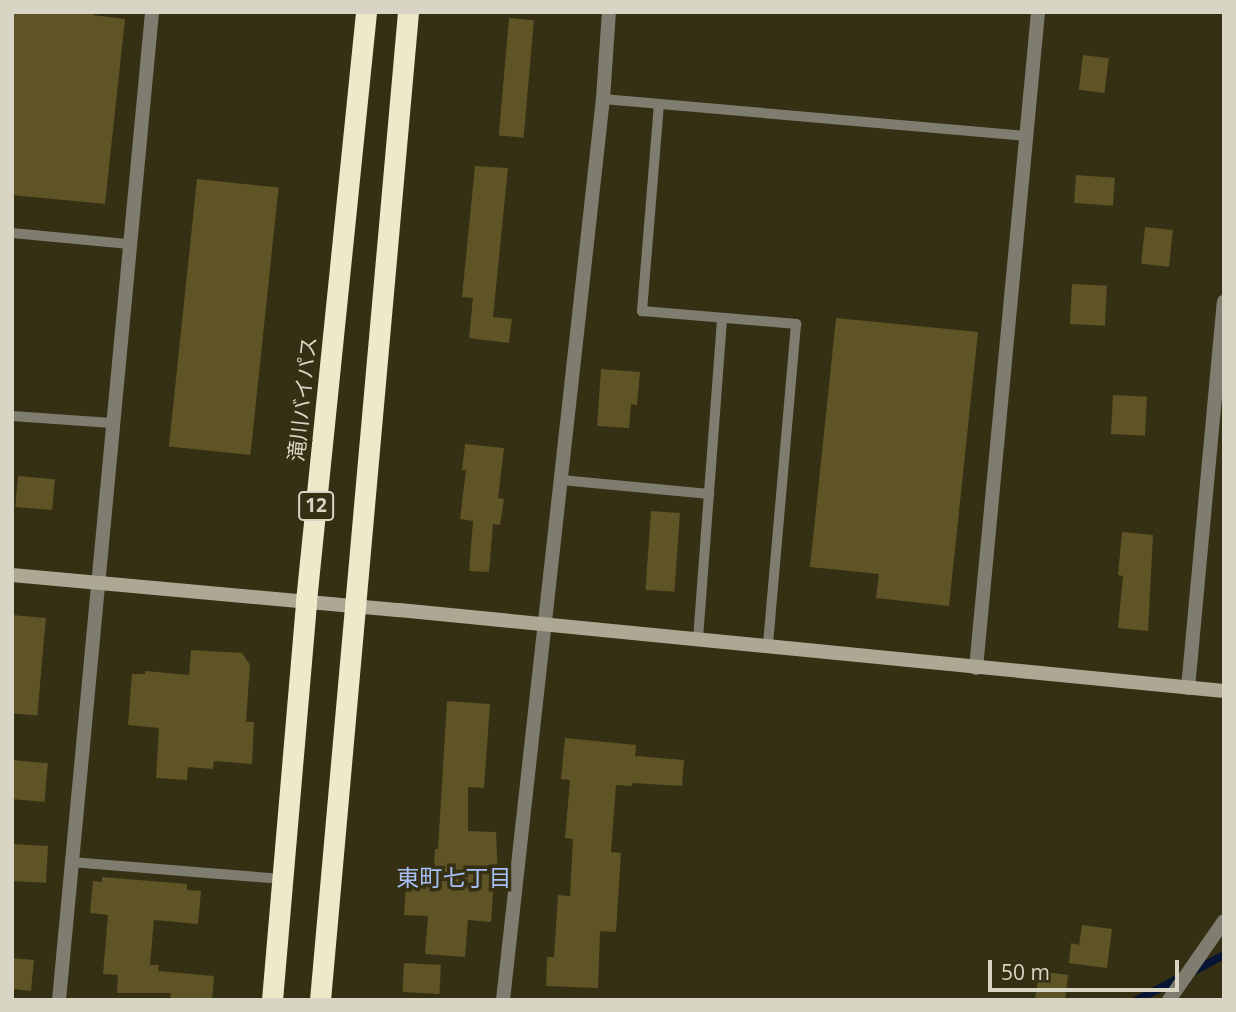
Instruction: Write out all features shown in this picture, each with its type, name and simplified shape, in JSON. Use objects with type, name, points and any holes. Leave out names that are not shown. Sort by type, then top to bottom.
[{"type":"highway","name":"滝川バイパス","points":[[272,1000],[306,601],[366,12]]},
{"type":"highway","name":"12","points":[[320,1000],[408,12]]},
{"type":"street","points":[[59,1000],[96,582],[152,12]]},
{"type":"street","points":[[503,1000],[603,99],[609,12]]},
{"type":"street","points":[[976,668],[1038,12]]},
{"type":"street","points":[[1188,688],[1224,302]]},
{"type":"street","points":[[12,575],[306,601],[1224,691]]},
{"type":"street","points":[[1168,1000],[1224,922]]},
{"type":"lane","points":[[603,99],[1027,136]]},
{"type":"lane","points":[[659,104],[642,311],[796,324],[768,646]]},
{"type":"lane","points":[[12,233],[129,244]]},
{"type":"lane","points":[[698,639],[722,318]]},
{"type":"lane","points":[[12,416],[112,422]]},
{"type":"lane","points":[[561,480],[709,494]]},
{"type":"lane","points":[[71,862],[282,879]]},
{"type":"building","points":[[12,12],[93,12],[93,15],[125,19],[105,204],[12,195]]},
{"type":"building","points":[[509,18],[534,20],[524,138],[499,136]]},
{"type":"building","points":[[1083,55],[1109,58],[1105,93],[1079,90]]},
{"type":"building","points":[[475,166],[508,168],[493,317],[512,319],[509,343],[469,338],[473,298],[462,297]]},
{"type":"building","points":[[1076,175],[1115,178],[1113,206],[1074,203]]},
{"type":"building","points":[[197,179],[279,188],[250,455],[169,447]]},
{"type":"building","points":[[1145,227],[1173,230],[1169,267],[1141,264]]},
{"type":"building","points":[[1072,284],[1107,286],[1105,326],[1070,324]]},
{"type":"building","points":[[836,318],[978,332],[949,606],[876,598],[879,574],[810,567]]},
{"type":"building","points":[[601,369],[640,372],[637,405],[631,404],[629,428],[597,426]]},
{"type":"building","points":[[1113,395],[1147,397],[1145,436],[1111,434]]},
{"type":"building","points":[[465,444],[504,448],[498,498],[504,499],[500,525],[493,524],[489,572],[469,571],[473,521],[460,519],[466,470],[462,470]]},
{"type":"building","points":[[18,476],[55,479],[52,510],[15,507]]},
{"type":"building","points":[[651,511],[680,513],[674,592],[645,590]]},
{"type":"building","points":[[1122,532],[1153,535],[1148,631],[1118,628],[1123,576],[1118,575]]},
{"type":"building","points":[[12,615],[46,618],[37,716],[12,713]]},
{"type":"building","points":[[191,650],[242,653],[250,665],[246,722],[254,722],[252,764],[214,761],[213,769],[188,767],[187,780],[156,778],[159,728],[128,725],[132,674],[145,674],[145,671],[189,675]]},
{"type":"building","points":[[447,701],[490,704],[484,788],[468,787],[468,831],[496,832],[498,880],[494,880],[491,922],[468,920],[465,957],[425,954],[428,916],[404,915],[406,885],[433,886],[435,849],[438,849]]},
{"type":"building","points":[[565,738],[636,745],[635,756],[684,760],[682,786],[632,783],[632,786],[616,785],[611,852],[621,853],[616,932],[600,931],[598,988],[546,986],[547,957],[554,957],[558,895],[570,896],[573,839],[565,838],[570,780],[561,779]]},
{"type":"building","points":[[12,760],[48,763],[44,802],[12,799]]},
{"type":"building","points":[[12,844],[48,846],[46,883],[12,881]]},
{"type":"building","points":[[102,877],[187,884],[187,890],[201,891],[198,924],[154,920],[150,965],[159,965],[158,971],[214,976],[212,1000],[170,998],[171,993],[117,993],[118,975],[103,974],[108,915],[90,913],[93,881],[102,882]]},
{"type":"building","points":[[1082,925],[1112,929],[1107,968],[1069,963],[1071,943],[1079,945]]},
{"type":"building","points":[[12,958],[34,960],[31,991],[12,989]]},
{"type":"building","points":[[404,963],[441,965],[439,994],[402,992]]},
{"type":"building","points":[[1039,971],[1068,975],[1065,1000],[1035,1000]]},
{"type":"waterway","points":[[1192,972],[1224,955]]},
{"type":"waterway","points":[[1137,1000],[1181,977]]},
{"type":"district","name":"東町七丁目","points":[[454,877]]}]
